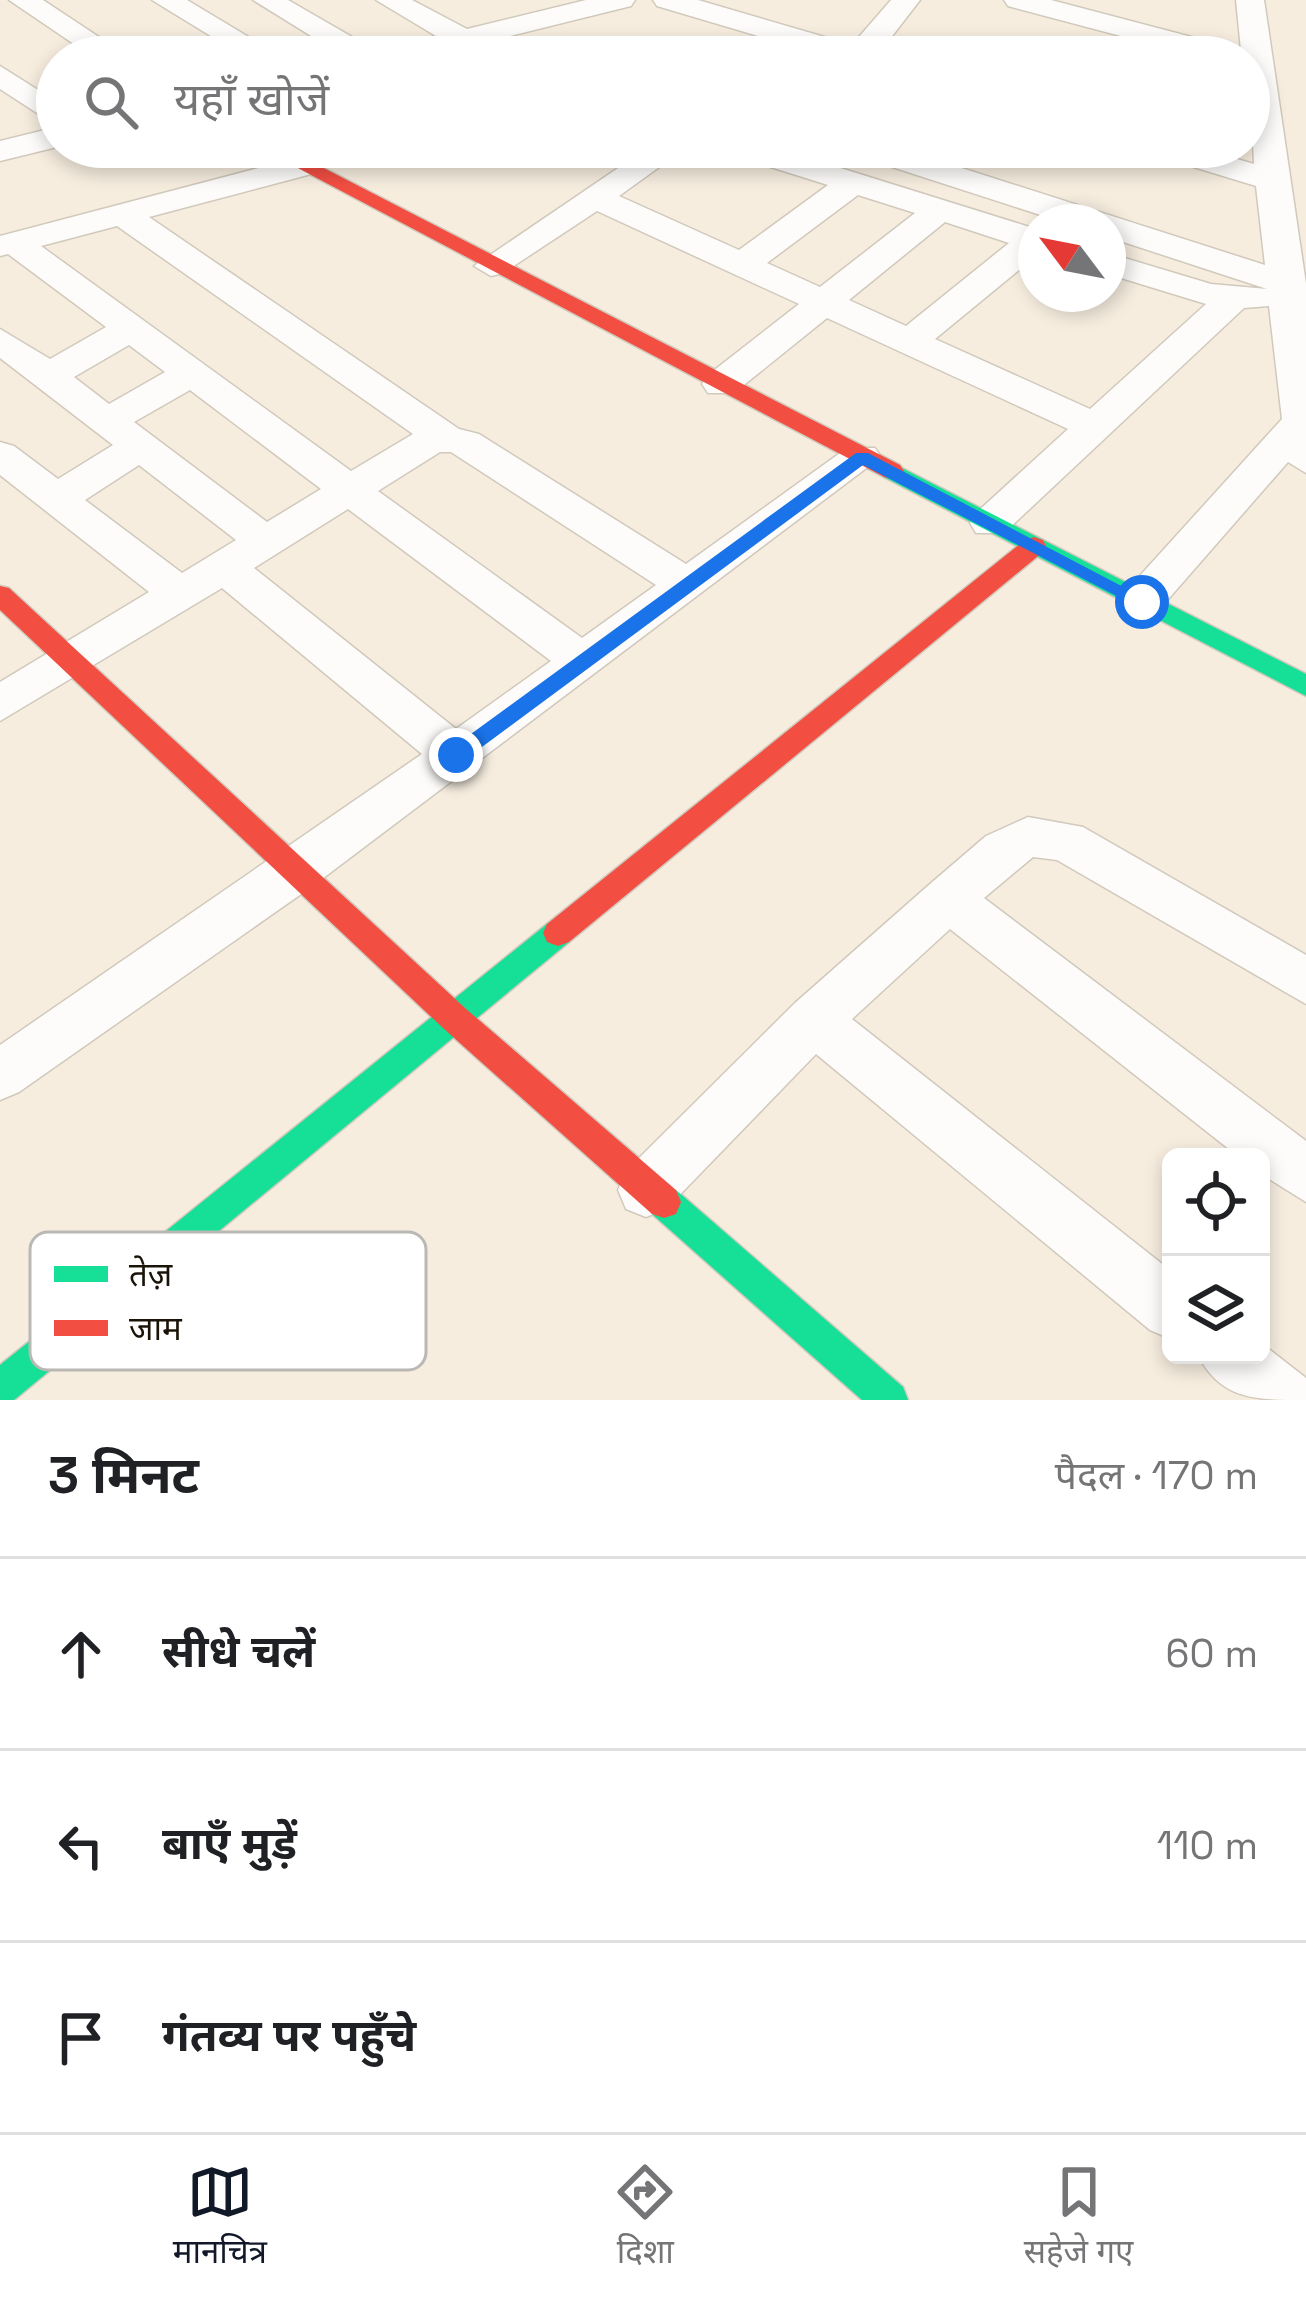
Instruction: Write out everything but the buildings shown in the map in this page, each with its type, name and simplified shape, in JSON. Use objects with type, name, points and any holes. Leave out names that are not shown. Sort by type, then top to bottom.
[{"type":"street","points":[[166,0],[230,36]]},
{"type":"street","points":[[267,0],[330,36]]},
{"type":"street","points":[[390,0],[457,36]]},
{"type":"street","points":[[506,0],[544,19]]},
{"type":"street","points":[[475,36],[621,0]]},
{"type":"street","points":[[667,0],[788,36]]},
{"type":"street","points":[[876,36],[906,0]]},
{"type":"street","points":[[1018,0],[1078,7],[1170,36]]},
{"type":"street","points":[[1248,36],[1250,0]]},
{"type":"street","points":[[36,2],[84,36]]},
{"type":"street","points":[[0,75],[36,102]]},
{"type":"street","points":[[0,151],[36,142]]},
{"type":"street","points":[[1142,602],[1304,440],[1270,163]]},
{"type":"street","points":[[7,244],[296,168]]},
{"type":"street","points":[[308,168],[1306,686]]},
{"type":"street","points":[[491,266],[639,168]]},
{"type":"street","points":[[806,168],[1018,235]]},
{"type":"street","points":[[928,168],[1040,204]]},
{"type":"street","points":[[1231,168],[1274,181]]},
{"type":"street","points":[[744,263],[854,183]]},
{"type":"street","points":[[594,197],[1098,428]]},
{"type":"street","points":[[721,384],[940,210]]},
{"type":"street","points":[[122,214],[446,438],[465,443],[688,585]]},
{"type":"street","points":[[1126,232],[1289,289]]},
{"type":"street","points":[[7,244],[583,662]]},
{"type":"street","points":[[911,340],[1018,254]]},
{"type":"street","points":[[1126,268],[1233,299],[1289,289]]},
{"type":"street","points":[[991,523],[1233,299]]},
{"type":"street","points":[[16,358],[130,329]]},
{"type":"street","points":[[16,358],[266,542]]},
{"type":"street","points":[[107,421],[190,374]]},
{"type":"street","points":[[0,704],[428,442],[446,438]]},
{"type":"street","points":[[56,499],[141,446]]},
{"type":"street","points":[[0,455],[180,595]]},
{"type":"street","points":[[0,1075],[297,871],[862,457]]},
{"type":"street","points":[[176,1232],[454,1018],[1034,546]]},
{"type":"street","points":[[224,567],[456,755]]},
{"type":"street","points":[[0,595],[454,1018],[890,1400]]},
{"type":"street","points":[[646,1190],[814,1020],[1003,850],[1044,836],[1066,842],[1306,981]]},
{"type":"street","points":[[949,899],[1306,1175]]},
{"type":"street","points":[[814,1020],[1162,1302]]},
{"type":"street","points":[[1239,1364],[1284,1400]]},
{"type":"traffic: fast","points":[[892,471],[1306,686]]},
{"type":"traffic: fast","points":[[191,1232],[558,933]]},
{"type":"traffic: fast","points":[[664,1202],[890,1400]]},
{"type":"traffic: fast","points":[[0,1388],[30,1364]]},
{"type":"traffic: jam","points":[[308,168],[892,471]]},
{"type":"traffic: jam","points":[[558,933],[1034,546]]},
{"type":"traffic: jam","points":[[0,595],[454,1018],[664,1202]]},
{"type":"route","points":[[456,755],[862,457],[1142,602]]}]
